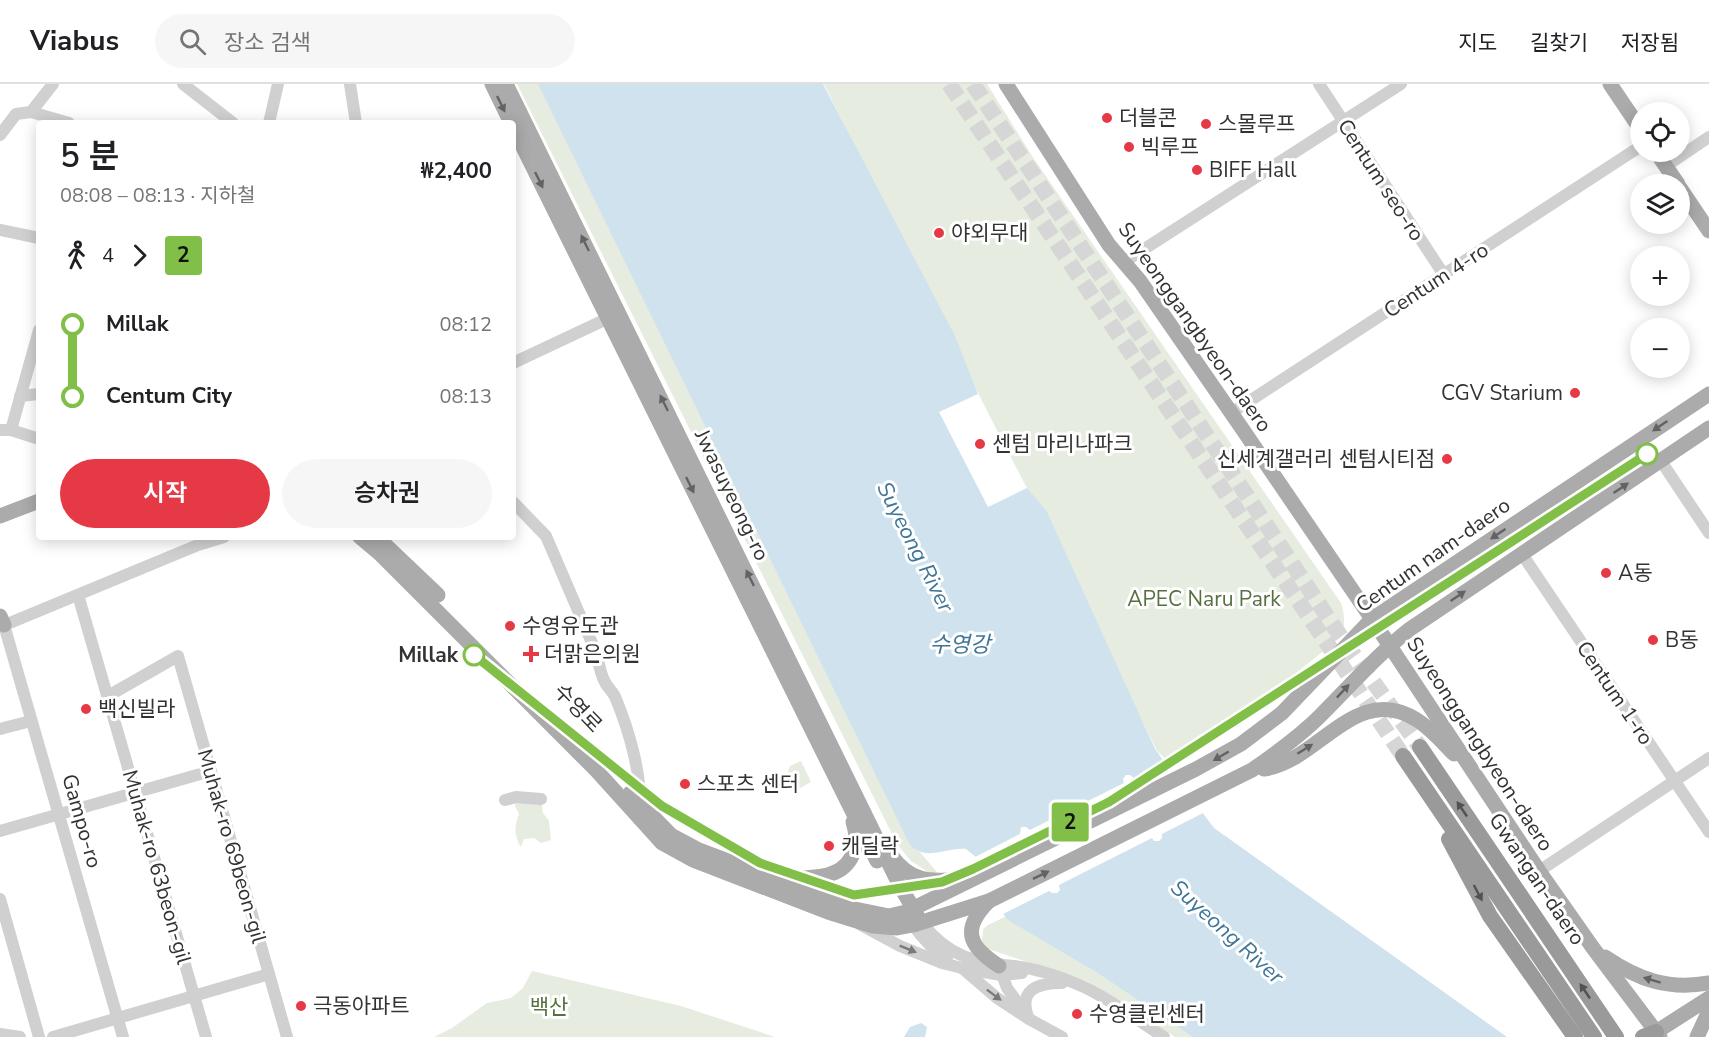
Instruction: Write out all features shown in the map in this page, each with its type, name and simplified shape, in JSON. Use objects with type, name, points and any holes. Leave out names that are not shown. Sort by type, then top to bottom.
[{"type":"highway","name":"Gwangan-daero","points":[[1420,747],[1616,1037]]},
{"type":"highway","name":"Gwangan-daero","points":[[1575,1037],[1490,916],[1407,761],[1594,1037]]},
{"type":"main road","points":[[492,84],[510,120]]},
{"type":"main road","name":"Jwasuyeong-ro","points":[[506,84],[613,315],[852,810],[891,887],[913,917]]},
{"type":"main road","name":"Suyeonggangbyeon-daero","points":[[1006,84],[1109,244],[1140,281],[1231,413],[1372,619],[1539,872],[1653,1035]]},
{"type":"main road","points":[[1610,84],[1630,114]]},
{"type":"main road","name":"Jwasuyeong-ro","points":[[516,133],[613,315],[878,838],[913,917]]},
{"type":"main road","points":[[1663,162],[1671,174]]},
{"type":"main road","points":[[1690,202],[1709,231]]},
{"type":"main road","name":"Centum nam-daero","points":[[913,917],[977,878],[1196,769],[1241,744],[1282,713],[1301,695],[1372,619],[1709,394]]},
{"type":"main road","points":[[363,540],[407,579],[639,811],[662,843],[693,860],[828,912],[873,926],[897,928],[913,917],[989,901],[1252,770],[1273,756],[1319,717],[1389,645],[1410,628],[1709,428]]},
{"type":"main road","points":[[0,516],[36,502]]},
{"type":"main road","points":[[0,526],[36,512]]},
{"type":"main road","name":"수영로","points":[[380,540],[510,668],[639,811],[685,844],[824,898],[870,913],[913,917]]},
{"type":"main road","points":[[1252,770],[1271,768],[1304,751],[1356,716],[1380,710],[1399,712],[1417,720],[1473,771]]},
{"type":"main road","points":[[776,879],[833,874],[847,864],[858,838],[852,821],[852,810]]},
{"type":"main road","points":[[878,838],[895,860],[912,876],[948,882],[977,878]]},
{"type":"main road","points":[[989,901],[978,912],[971,935],[975,947],[1000,970]]},
{"type":"main road","points":[[1593,948],[1624,970],[1651,982],[1682,987],[1709,983]]},
{"type":"main road","points":[[1653,1035],[1709,998]]},
{"type":"main road","points":[[1697,1037],[1709,1011]]},
{"type":"street","points":[[31,112],[53,84]]},
{"type":"street","points":[[183,84],[227,120]]},
{"type":"street","points":[[270,120],[278,84]]},
{"type":"street","points":[[350,84],[356,120]]},
{"type":"street","name":"Centum seo-ro","points":[[1319,84],[1444,275]]},
{"type":"street","points":[[1124,261],[1401,84]]},
{"type":"street","points":[[0,135],[16,114],[31,112],[59,120]]},
{"type":"street","points":[[1666,166],[1709,137]]},
{"type":"street","name":"Centum 4-ro","points":[[1231,413],[1630,153]]},
{"type":"street","points":[[0,230],[36,237]]},
{"type":"street","points":[[516,362],[613,315]]},
{"type":"street","points":[[36,341],[21,396],[5,430],[36,438]]},
{"type":"street","points":[[21,396],[36,394]]},
{"type":"street","points":[[1661,461],[1709,533]]},
{"type":"street","points":[[516,505],[546,536],[598,657],[604,682],[616,696],[637,768],[640,784],[639,811]]},
{"type":"street","points":[[1,623],[78,595],[214,540]]},
{"type":"street","name":"Centum 1-ro","points":[[1522,554],[1709,832]]},
{"type":"street","name":"Muhak-ro 63beon-gil","points":[[78,595],[206,1037]]},
{"type":"street","name":"Gampo-ro","points":[[1,623],[123,1037]]},
{"type":"street","name":"Muhak-ro 69beon-gil","points":[[108,696],[178,656],[287,1037]]},
{"type":"street","points":[[0,729],[31,721]]},
{"type":"street","points":[[1539,872],[1709,758]]},
{"type":"street","points":[[0,831],[211,771]]},
{"type":"street","points":[[505,800],[516,797],[541,798]]},
{"type":"street","points":[[0,898],[6,940],[39,1037]]},
{"type":"street","points":[[913,917],[937,952],[962,968],[997,998],[1062,1037]]},
{"type":"street","points":[[913,917],[933,937],[954,952],[1000,970],[1007,988],[1029,1019]]},
{"type":"street","points":[[857,921],[867,930],[942,963],[962,968],[1000,970],[1016,966],[1077,984],[1164,1037]]},
{"type":"street","points":[[53,1037],[269,974]]},
{"type":"street","points":[[1029,1019],[1024,1009],[1025,999],[1030,991],[1047,983],[1077,984]]},
{"type":"street","points":[[0,1034],[20,1037]]},
{"type":"green space","points":[[517,84],[546,84],[913,844],[937,872],[931,874],[911,861],[897,844]]},
{"type":"green space","name":"APEC Naru Park","points":[[824,84],[987,84],[1034,159],[1341,603],[1344,620],[1341,637],[1240,718],[1170,763],[1157,751]]},
{"type":"green space","points":[[801,761],[811,782],[795,791],[785,780],[790,766]]},
{"type":"green space","points":[[516,797],[541,799],[543,813],[549,821],[551,840],[541,843],[534,838],[524,839],[521,847],[516,831],[519,814],[515,806]]},
{"type":"green space","points":[[1015,912],[1213,1037],[1175,1037],[1086,981],[988,949],[982,941],[983,929]]},
{"type":"green space","name":"백산","points":[[532,971],[681,1006],[775,1037],[434,1037],[452,1028],[487,1003],[511,998],[523,988]]},
{"type":"water","name":"수영강","points":[[538,84],[823,84],[955,336],[978,394],[1021,477],[1047,512],[1155,749],[1214,828],[1507,1037],[1193,1037],[1098,973],[1008,920],[977,858],[966,849],[923,853],[910,845]]},
{"type":"water","points":[[921,1023],[927,1027],[925,1037],[904,1037],[910,1027]]},
{"type":"pier","name":"센텀 마리나파크","points":[[978,394],[1027,488],[988,507],[939,412]]},
{"type":"pier","points":[[1168,762],[1205,812],[1162,834],[1159,841],[1154,841],[1152,838],[1059,885],[1060,890],[1057,893],[1049,891],[1001,915],[973,858],[1020,834],[1021,827],[1030,830],[1124,783],[1123,779],[1126,775],[1134,778]]},
{"type":"tunnel","points":[[949,84],[1403,756]]},
{"type":"tunnel","points":[[973,84],[1341,637],[1420,747]]},
{"type":"metro line","name":"2","points":[[474,655],[662,806],[760,863],[854,895],[942,882],[1109,802],[1647,454]]},
{"type":"place","name":"더블콘","points":[[1107,118]]},
{"type":"place","name":"스몰루프","points":[[1206,124]]},
{"type":"place","name":"빅루프","points":[[1129,147]]},
{"type":"place","name":"BIFF Hall","points":[[1197,170]]},
{"type":"place","name":"야외무대","points":[[939,233]]},
{"type":"place","name":"CGV Starium","points":[[1575,393]]},
{"type":"place","name":"센텀 마리나파크","points":[[980,444]]},
{"type":"place","name":"신세계갤러리 센텀시티점","points":[[1447,459]]},
{"type":"place","name":"A동","points":[[1606,573]]},
{"type":"place","name":"수영유도관","points":[[510,626]]},
{"type":"place","name":"B동","points":[[1653,640]]},
{"type":"place","name":"더맑은의원","points":[[531,654]]},
{"type":"place","name":"Millak","points":[[474,655]]},
{"type":"place","name":"백신빌라","points":[[86,709]]},
{"type":"place","name":"스포츠 센터","points":[[685,784]]},
{"type":"place","name":"캐딜락","points":[[829,846]]},
{"type":"place","name":"극동아파트","points":[[301,1006]]},
{"type":"place","name":"수영클린센터","points":[[1077,1014]]},
{"type":"water label","name":"Suyeong River","points":[[915,547]]},
{"type":"water label","name":"Suyeong River","points":[[1227,932]]}]
